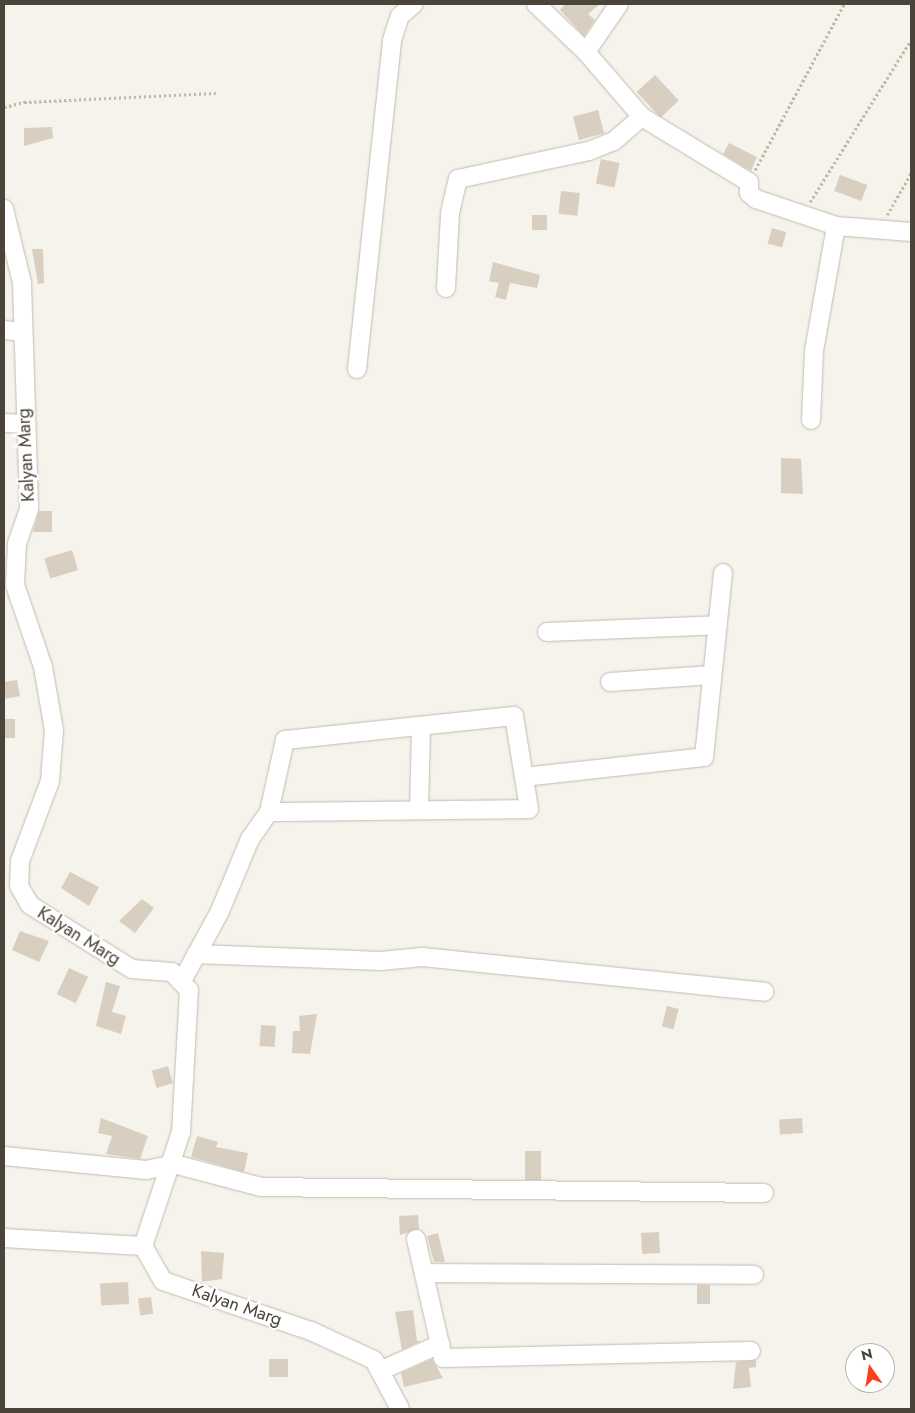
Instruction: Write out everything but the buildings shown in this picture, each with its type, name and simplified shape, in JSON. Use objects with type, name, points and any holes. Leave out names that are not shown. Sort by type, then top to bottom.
[{"type":"street","points":[[357,369],[392,40],[400,16],[414,4]]},
{"type":"street","points":[[536,4],[586,52],[642,117],[749,182],[749,192],[756,200],[836,226],[878,232],[911,232]]},
{"type":"street","points":[[586,52],[619,4]]},
{"type":"street","points":[[446,288],[450,213],[458,179],[589,151],[614,141],[642,117]]},
{"type":"street","name":"Kalyan Marg","points":[[4,209],[22,332],[30,509],[17,544],[15,585],[43,667],[54,730],[50,781],[20,861],[18,886],[30,905],[132,969],[172,972],[183,979]]},
{"type":"street","points":[[811,420],[814,350],[836,226]]},
{"type":"street","points":[[4,330],[22,332]]},
{"type":"street","points":[[4,423],[25,424]]},
{"type":"street","points":[[524,777],[704,757],[723,573]]},
{"type":"street","points":[[547,632],[718,625]]},
{"type":"street","points":[[610,682],[712,675]]},
{"type":"street","points":[[4,1238],[143,1246],[165,1175],[174,1164],[186,1096],[189,990],[183,979],[250,839],[269,812],[285,740],[514,716],[530,809],[269,812]]},
{"type":"street","points":[[419,810],[421,726]]},
{"type":"street","points":[[196,954],[381,961],[422,957],[764,992]]},
{"type":"street","points":[[4,1156],[146,1170],[174,1164],[261,1187],[764,1193]]},
{"type":"street","points":[[416,1239],[443,1358],[751,1351]]},
{"type":"street","name":"Kalyan Marg","points":[[143,1246],[163,1281],[311,1331],[374,1360],[382,1370],[400,1409]]},
{"type":"street","points":[[424,1273],[754,1275]]},
{"type":"street","points":[[382,1370],[440,1344]]},
{"type":"path","points":[[749,182],[844,4]]},
{"type":"path","points":[[801,216],[911,40]]},
{"type":"path","points":[[4,107],[24,102],[216,93]]},
{"type":"path","points":[[878,232],[911,173]]}]
